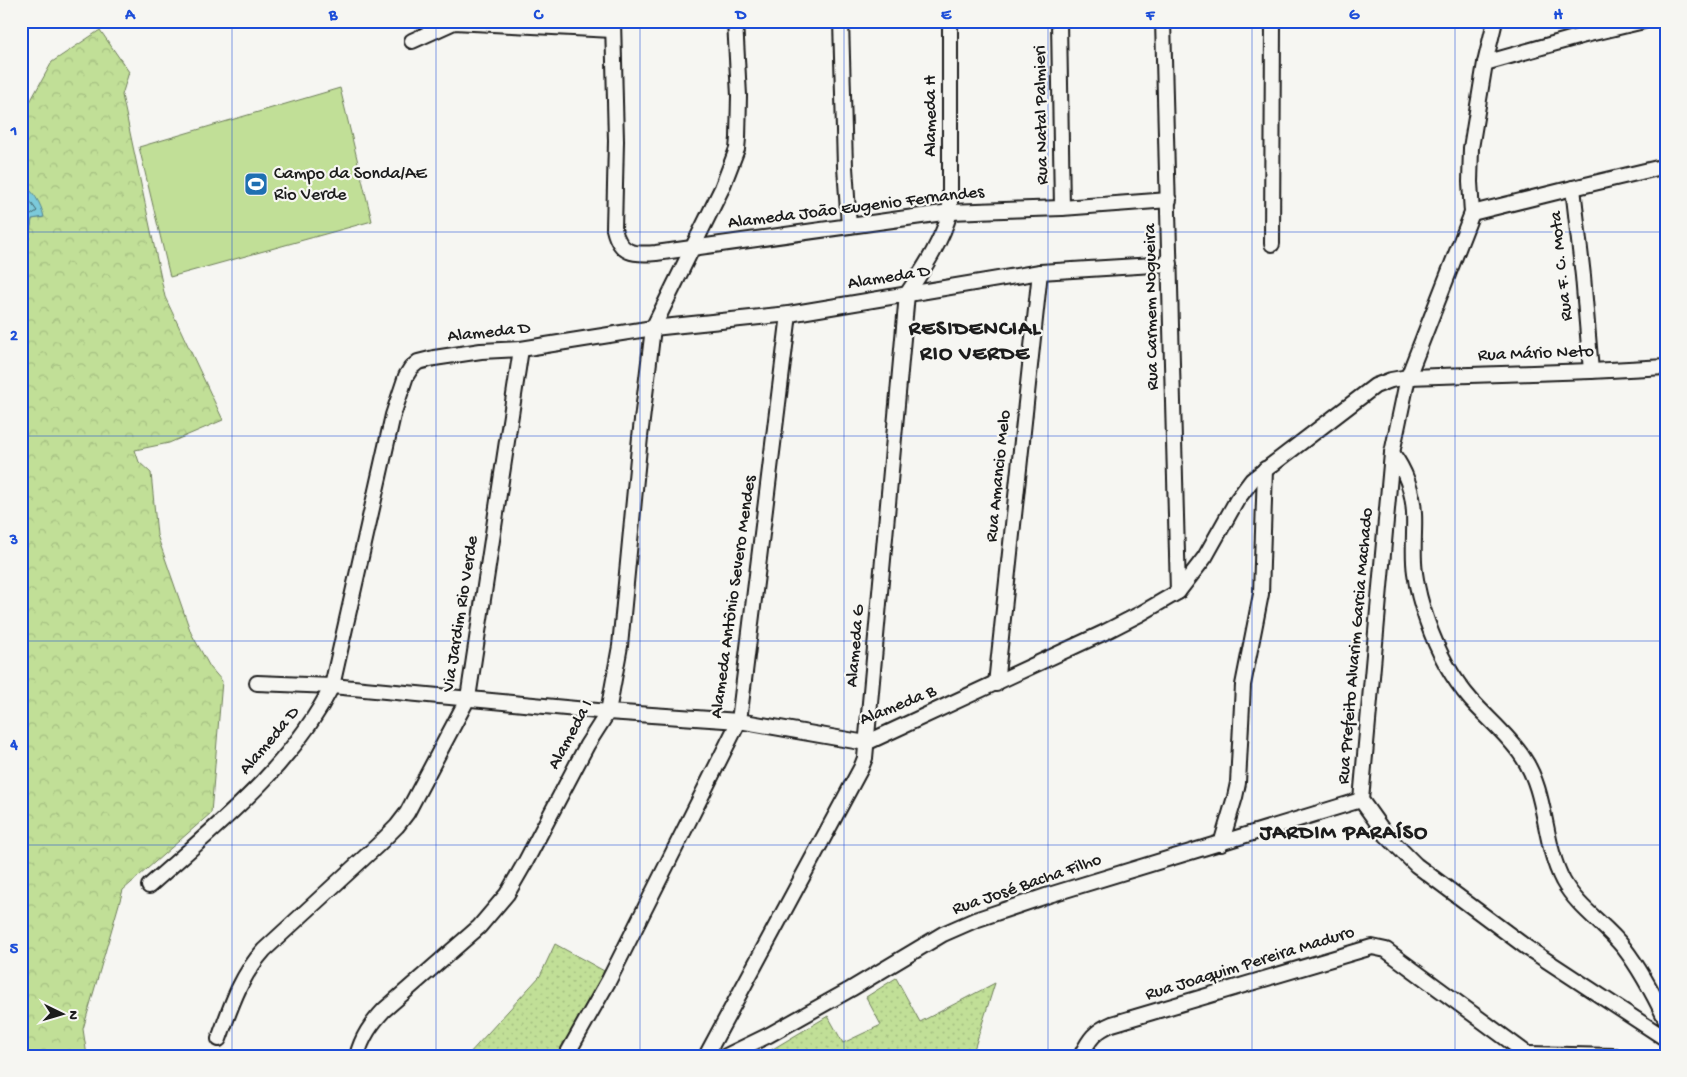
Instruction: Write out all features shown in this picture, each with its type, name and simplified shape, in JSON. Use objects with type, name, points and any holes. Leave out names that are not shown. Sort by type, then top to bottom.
[{"type":"street","name":"Alameda I","points":[[357,1056],[360,1044],[370,1025],[384,1010],[479,928],[507,894],[587,745],[608,712],[620,646],[652,328],[722,188],[736,149],[739,96],[736,21]]},
{"type":"street","points":[[841,21],[848,226]]},
{"type":"street","name":"Alameda H","points":[[950,21],[950,212]]},
{"type":"street","name":"Rua Natal Palmieri","points":[[1059,21],[1062,208]]},
{"type":"street","name":"Rua Carmem Nogueira","points":[[1163,21],[1178,592]]},
{"type":"street","points":[[1272,244],[1274,21]]},
{"type":"street","points":[[1495,21],[1485,63],[1471,148],[1470,182],[1472,213],[1666,166]]},
{"type":"street","points":[[1581,36],[1587,21]]},
{"type":"street","points":[[1485,63],[1581,36],[1644,21]]},
{"type":"street","points":[[412,41],[454,22],[613,25]]},
{"type":"street","name":"Alameda João Eugenio Fernandes","points":[[613,25],[616,141],[614,230],[618,242],[626,250],[641,254],[656,253],[950,212],[1062,208],[1169,200]]},
{"type":"street","name":"Rua F. C. Mota","points":[[1573,188],[1591,372]]},
{"type":"street","name":"Alameda G","points":[[706,1056],[861,768],[866,754],[908,294],[945,231],[950,212]]},
{"type":"street","name":"Rua Prefeito Alvarim Garcia Machado","points":[[1472,213],[1408,377],[1392,453],[1361,800],[1386,835],[1416,866],[1526,947],[1666,1039]]},
{"type":"street","name":"Alameda D","points":[[149,886],[228,816],[290,752],[315,717],[332,686],[393,415],[406,376],[414,364],[427,359],[481,351],[521,349],[652,328],[789,314],[1040,272],[1170,264]]},
{"type":"street","name":"Rua Amancio Melo","points":[[996,684],[1040,272]]},
{"type":"street","name":"Alameda Antônio Severo Mendes","points":[[566,1056],[609,980],[739,720],[789,314]]},
{"type":"street","name":"Via Jardim Rio Verde","points":[[219,1039],[240,982],[253,962],[378,845],[407,813],[468,698],[521,349]]},
{"type":"street","name":"Rua Mário Neto","points":[[1178,592],[1205,557],[1247,485],[1265,469],[1375,386],[1408,377],[1591,372],[1666,367]]},
{"type":"street","points":[[1392,453],[1403,469],[1414,509],[1415,573],[1426,620],[1437,645],[1456,681],[1472,701],[1515,746],[1527,763],[1539,790],[1548,840],[1564,883],[1580,904],[1623,948],[1653,993],[1666,1020]]},
{"type":"street","points":[[1221,844],[1236,790],[1240,758],[1240,721],[1243,685],[1261,594],[1265,469]]},
{"type":"street","name":"Alameda B","points":[[257,683],[332,686],[608,712],[739,720],[866,743],[996,684],[1140,614],[1178,592]]},
{"type":"street","name":"Rua José Bacha Filho","points":[[726,1056],[769,1035],[955,928],[1050,895],[1361,800]]},
{"type":"street","name":"Rua Joaquim Pereira Maduro","points":[[1081,1056],[1094,1034],[1112,1024],[1372,947],[1386,950],[1529,1055]]},
{"type":"street","points":[[1529,1055],[1615,1056]]},
{"type":"green space","points":[[100,30],[129,72],[122,95],[165,297],[223,420],[169,443],[135,450],[139,462],[151,473],[157,535],[191,633],[210,667],[222,681],[211,813],[123,890],[83,1029],[87,1056],[21,1056],[21,332],[24,325],[22,256],[28,243],[32,219],[43,217],[28,187],[21,183],[21,126],[26,109],[52,62]]},
{"type":"green space","name":"Campo da Sonda/AE Rio Verde","points":[[340,88],[372,221],[170,277],[139,147]]},
{"type":"green space","points":[[555,944],[606,972],[558,1056],[467,1056],[540,976]]},
{"type":"green space","points":[[896,978],[920,1022],[995,983],[972,1056],[761,1056],[828,1016],[843,1043],[881,1025],[866,997]]},
{"type":"water","points":[[21,183],[36,197],[44,217],[32,219],[28,243],[22,256],[24,325],[21,332]]},
{"type":"place","name":"Campo da Sonda/AE Rio Verde","points":[[256,184]]},
{"type":"district","name":"RESIDENCIAL RIO VERDE","points":[[975,342]]},
{"type":"district","name":"JARDIM PARAÍSO","points":[[1344,834]]}]
